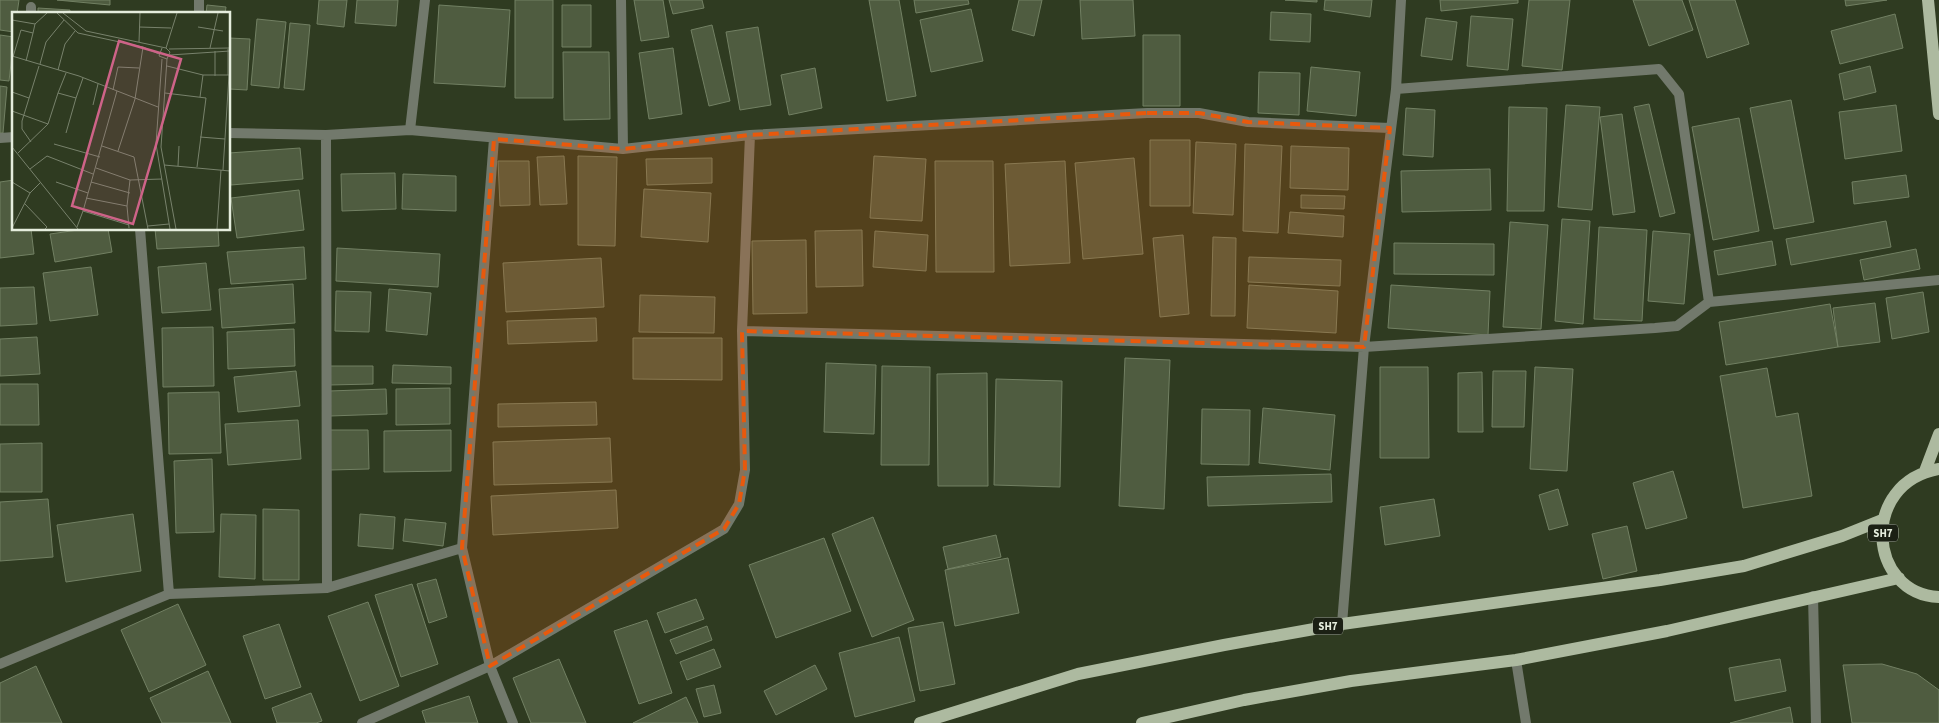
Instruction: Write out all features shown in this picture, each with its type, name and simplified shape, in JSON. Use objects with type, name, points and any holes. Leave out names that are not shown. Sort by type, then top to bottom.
[{"type":"main road","points":[[1928,0],[1939,114]]},
{"type":"main road","points":[[1925,471],[1939,434]]},
{"type":"main road","name":"SH7","points":[[1939,469],[1925,471],[1905,482],[1891,499],[1882,520],[1883,551],[1899,578],[1914,590],[1939,597]]},
{"type":"main road","name":"SH7","points":[[920,723],[1078,674],[1224,644],[1342,624],[1660,580],[1744,566],[1842,536],[1882,520]]},
{"type":"main road","points":[[1142,723],[1244,700],[1351,681],[1516,660],[1667,631],[1813,596],[1899,578]]},
{"type":"street","points":[[410,130],[425,0]]},
{"type":"street","points":[[621,0],[623,148]]},
{"type":"street","points":[[1342,624],[1364,347],[1396,89],[1401,0]]},
{"type":"street","points":[[1396,89],[1659,69],[1679,94],[1709,302]]},
{"type":"street","points":[[230,133],[326,135],[410,130],[494,139],[623,148],[750,135],[1156,113],[1199,113],[1248,122],[1390,128]]},
{"type":"street","points":[[326,135],[327,588]]},
{"type":"street","points":[[362,723],[490,666],[724,529],[739,504],[745,470],[742,331],[750,135]]},
{"type":"street","points":[[494,139],[462,548],[490,666],[513,723]]},
{"type":"street","points":[[140,230],[169,594]]},
{"type":"street","points":[[742,331],[1364,347],[1677,326],[1709,302],[1939,280]]},
{"type":"street","points":[[0,664],[169,594],[327,588],[462,548]]},
{"type":"street","points":[[1813,596],[1816,723]]},
{"type":"street","points":[[1516,660],[1526,723]]},
{"type":"highlighted area","points":[[1147,113],[1199,113],[1248,122],[1390,128],[1364,347],[742,331],[745,470],[739,504],[724,529],[490,666],[462,548],[494,139],[623,149],[750,135]]},
{"type":"building","points":[[0,0],[19,0],[17,12],[12,12],[12,32],[0,30]]},
{"type":"building","points":[[57,0],[110,0],[110,5]]},
{"type":"building","points":[[319,0],[347,0],[344,27],[317,24]]},
{"type":"building","points":[[357,0],[398,0],[396,26],[355,23]]},
{"type":"building","points":[[515,0],[553,0],[553,98],[515,98]]},
{"type":"building","points":[[634,0],[663,0],[669,37],[641,41]]},
{"type":"building","points":[[669,0],[702,0],[704,8],[673,14]]},
{"type":"building","points":[[869,0],[899,0],[916,96],[887,101]]},
{"type":"building","points":[[914,0],[968,0],[969,4],[916,13]]},
{"type":"building","points":[[1019,0],[1042,0],[1034,36],[1012,30]]},
{"type":"building","points":[[1080,0],[1133,0],[1135,36],[1082,39]]},
{"type":"building","points":[[1285,0],[1317,0],[1317,2]]},
{"type":"building","points":[[1325,0],[1372,0],[1370,17],[1324,10]]},
{"type":"building","points":[[1440,0],[1518,0],[1518,3],[1441,11]]},
{"type":"building","points":[[1529,0],[1570,0],[1562,70],[1522,66]]},
{"type":"building","points":[[1633,0],[1682,0],[1693,30],[1649,46]]},
{"type":"building","points":[[1689,0],[1735,0],[1749,44],[1707,58]]},
{"type":"building","points":[[1845,0],[1887,0],[1846,6]]},
{"type":"building","points":[[207,5],[226,7],[225,12],[206,12]]},
{"type":"building","points":[[439,5],[510,10],[505,87],[434,83]]},
{"type":"building","points":[[562,5],[591,5],[591,47],[562,47]]},
{"type":"building","points":[[38,8],[70,10],[70,12],[38,12]]},
{"type":"building","points":[[971,9],[983,61],[931,72],[920,20]]},
{"type":"building","points":[[1271,12],[1311,14],[1310,42],[1270,40]]},
{"type":"building","points":[[1895,14],[1903,48],[1840,64],[1831,31]]},
{"type":"building","points":[[1471,16],[1513,19],[1508,70],[1467,66]]},
{"type":"building","points":[[1426,18],[1457,22],[1452,60],[1421,56]]},
{"type":"building","points":[[257,19],[286,22],[279,88],[251,85]]},
{"type":"building","points":[[290,23],[310,25],[304,90],[284,88]]},
{"type":"building","points":[[712,25],[730,101],[709,106],[691,30]]},
{"type":"building","points":[[758,27],[771,105],[740,110],[726,32]]},
{"type":"building","points":[[0,35],[12,37],[12,55],[9,81],[0,80]]},
{"type":"building","points":[[1143,35],[1180,35],[1180,106],[1143,106]]},
{"type":"building","points":[[230,38],[250,39],[247,90],[230,89]]},
{"type":"building","points":[[673,48],[682,114],[649,119],[639,53]]},
{"type":"building","points":[[563,52],[609,52],[610,119],[564,120]]},
{"type":"building","points":[[1870,66],[1876,92],[1844,100],[1839,74]]},
{"type":"building","points":[[1311,67],[1360,72],[1356,116],[1307,111]]},
{"type":"building","points":[[815,68],[822,108],[789,115],[781,75]]},
{"type":"building","points":[[1259,72],[1300,73],[1299,115],[1258,113]]},
{"type":"building","points":[[0,86],[7,87],[3,133],[0,133]]},
{"type":"building","points":[[1791,100],[1814,222],[1774,229],[1750,108]]},
{"type":"building","points":[[1649,104],[1675,213],[1660,217],[1634,107]]},
{"type":"building","points":[[1566,105],[1600,107],[1592,210],[1558,207]]},
{"type":"building","points":[[1896,105],[1902,151],[1845,159],[1839,112]]},
{"type":"building","points":[[1509,107],[1547,108],[1544,211],[1507,211]]},
{"type":"building","points":[[1406,108],[1435,110],[1433,157],[1403,155]]},
{"type":"building","points":[[1622,114],[1635,212],[1613,215],[1600,117]]},
{"type":"building","points":[[1739,118],[1759,231],[1713,240],[1692,127]]},
{"type":"building","points":[[1150,140],[1190,140],[1190,206],[1150,206]]},
{"type":"building","points":[[1196,142],[1236,144],[1233,215],[1193,213]]},
{"type":"building","points":[[1245,144],[1282,146],[1278,233],[1243,231]]},
{"type":"building","points":[[1291,146],[1349,148],[1348,190],[1290,188]]},
{"type":"building","points":[[300,148],[303,179],[231,185],[230,153]]},
{"type":"building","points":[[564,156],[567,204],[540,205],[537,157]]},
{"type":"building","points":[[578,156],[617,157],[615,246],[578,245]]},
{"type":"building","points":[[874,156],[926,159],[922,221],[870,218]]},
{"type":"building","points":[[712,158],[712,183],[647,185],[646,159]]},
{"type":"building","points":[[1134,158],[1143,254],[1083,259],[1075,163]]},
{"type":"building","points":[[498,161],[529,161],[530,205],[500,206]]},
{"type":"building","points":[[935,161],[993,161],[994,272],[936,272]]},
{"type":"building","points":[[1065,161],[1070,263],[1010,266],[1005,164]]},
{"type":"building","points":[[1490,169],[1491,210],[1402,212],[1401,171]]},
{"type":"building","points":[[395,173],[396,209],[342,211],[341,174]]},
{"type":"building","points":[[403,174],[456,176],[456,211],[402,209]]},
{"type":"building","points":[[1906,175],[1909,197],[1854,204],[1852,182]]},
{"type":"building","points":[[12,180],[12,230],[31,230],[34,254],[0,258],[0,182]]},
{"type":"building","points":[[644,189],[711,193],[708,242],[641,237]]},
{"type":"building","points":[[299,190],[304,230],[237,238],[231,198]]},
{"type":"building","points":[[1301,195],[1345,196],[1344,209],[1301,208]]},
{"type":"building","points":[[1290,212],[1344,216],[1343,237],[1288,233]]},
{"type":"building","points":[[1562,219],[1590,221],[1583,324],[1555,321]]},
{"type":"building","points":[[1886,221],[1891,247],[1791,265],[1786,239]]},
{"type":"building","points":[[1510,222],[1548,225],[1541,329],[1503,327]]},
{"type":"building","points":[[1599,227],[1647,230],[1642,321],[1594,319]]},
{"type":"building","points":[[78,230],[108,230],[112,252],[55,262],[50,234]]},
{"type":"building","points":[[155,230],[218,230],[219,246],[157,249]]},
{"type":"building","points":[[862,230],[863,286],[816,287],[815,231]]},
{"type":"building","points":[[875,231],[928,235],[926,271],[873,267]]},
{"type":"building","points":[[1653,231],[1690,234],[1684,304],[1648,301]]},
{"type":"building","points":[[1183,235],[1189,314],[1160,317],[1153,238]]},
{"type":"building","points":[[1213,237],[1236,238],[1235,316],[1211,316]]},
{"type":"building","points":[[806,240],[807,313],[753,314],[752,241]]},
{"type":"building","points":[[1772,241],[1776,265],[1718,275],[1714,251]]},
{"type":"building","points":[[1394,243],[1494,244],[1494,275],[1394,274]]},
{"type":"building","points":[[304,247],[306,279],[231,284],[227,252]]},
{"type":"building","points":[[337,248],[440,254],[438,287],[336,281]]},
{"type":"building","points":[[1916,249],[1920,269],[1864,280],[1860,260]]},
{"type":"building","points":[[1249,257],[1341,260],[1340,286],[1248,282]]},
{"type":"building","points":[[601,258],[604,307],[506,312],[503,263]]},
{"type":"building","points":[[206,263],[211,310],[162,313],[158,267]]},
{"type":"building","points":[[91,267],[98,315],[50,321],[43,273]]},
{"type":"building","points":[[293,284],[295,323],[222,328],[219,289]]},
{"type":"building","points":[[1249,285],[1338,291],[1336,333],[1247,328]]},
{"type":"building","points":[[1391,285],[1490,291],[1488,335],[1388,328]]},
{"type":"building","points":[[34,287],[37,324],[0,326],[0,288]]},
{"type":"building","points":[[389,289],[431,293],[427,335],[386,331]]},
{"type":"building","points":[[336,291],[371,292],[369,332],[335,331]]},
{"type":"building","points":[[1923,292],[1929,332],[1892,339],[1886,298]]},
{"type":"building","points":[[640,295],[715,297],[714,333],[639,332]]},
{"type":"building","points":[[1875,303],[1880,342],[1838,347],[1833,308]]},
{"type":"building","points":[[1830,304],[1838,347],[1726,365],[1719,322]]},
{"type":"building","points":[[596,318],[597,341],[508,344],[507,321]]},
{"type":"building","points":[[213,327],[214,386],[163,387],[162,328]]},
{"type":"building","points":[[294,329],[295,366],[228,369],[227,332]]},
{"type":"building","points":[[37,337],[40,374],[0,376],[0,339]]},
{"type":"building","points":[[633,338],[722,338],[722,380],[633,379]]},
{"type":"building","points":[[1125,358],[1170,360],[1164,509],[1119,506]]},
{"type":"building","points":[[826,363],[876,365],[874,434],[824,432]]},
{"type":"building","points":[[393,365],[451,367],[451,384],[392,383]]},
{"type":"building","points":[[329,366],[373,366],[373,384],[329,385]]},
{"type":"building","points":[[882,366],[930,367],[929,465],[881,465]]},
{"type":"building","points":[[1380,367],[1428,367],[1429,458],[1380,458]]},
{"type":"building","points":[[1535,367],[1573,369],[1567,471],[1530,469]]},
{"type":"building","points":[[1767,368],[1776,417],[1798,413],[1812,496],[1743,508],[1720,376]]},
{"type":"building","points":[[296,371],[300,406],[238,412],[234,377]]},
{"type":"building","points":[[1493,371],[1526,371],[1524,427],[1492,427]]},
{"type":"building","points":[[1482,372],[1483,432],[1458,432],[1458,373]]},
{"type":"building","points":[[987,373],[988,486],[938,486],[937,374]]},
{"type":"building","points":[[996,379],[1062,381],[1060,487],[994,485]]},
{"type":"building","points":[[0,384],[38,384],[39,425],[0,425]]},
{"type":"building","points":[[450,388],[450,424],[396,425],[396,389]]},
{"type":"building","points":[[386,389],[387,414],[330,416],[329,391]]},
{"type":"building","points":[[219,392],[221,453],[169,454],[168,393]]},
{"type":"building","points":[[596,402],[597,425],[498,427],[498,404]]},
{"type":"building","points":[[1263,408],[1335,415],[1330,470],[1259,463]]},
{"type":"building","points":[[1202,409],[1250,410],[1249,465],[1201,464]]},
{"type":"building","points":[[298,420],[301,459],[228,465],[225,424]]},
{"type":"building","points":[[330,430],[368,430],[369,469],[330,470]]},
{"type":"building","points":[[451,430],[451,471],[384,472],[384,431]]},
{"type":"building","points":[[610,438],[612,482],[494,485],[493,442]]},
{"type":"building","points":[[42,443],[42,492],[0,492],[0,444]]},
{"type":"building","points":[[212,459],[214,532],[176,533],[174,461]]},
{"type":"building","points":[[1673,471],[1687,518],[1646,529],[1633,483]]},
{"type":"building","points":[[1331,474],[1332,502],[1208,506],[1207,477]]},
{"type":"building","points":[[1558,489],[1568,525],[1549,530],[1539,495]]},
{"type":"building","points":[[616,490],[618,528],[493,535],[491,496]]},
{"type":"building","points":[[48,499],[53,557],[0,561],[0,502]]},
{"type":"building","points":[[1434,499],[1440,536],[1385,545],[1380,507]]},
{"type":"building","points":[[263,509],[299,510],[299,580],[263,580]]},
{"type":"building","points":[[133,514],[141,571],[66,582],[57,525]]},
{"type":"building","points":[[221,514],[256,515],[255,579],[219,577]]},
{"type":"building","points":[[360,514],[395,517],[393,549],[358,546]]},
{"type":"building","points":[[873,517],[914,620],[872,637],[832,534]]},
{"type":"building","points":[[405,519],[446,523],[443,546],[403,541]]},
{"type":"building","points":[[1627,526],[1637,571],[1603,579],[1592,534]]},
{"type":"building","points":[[996,535],[1001,557],[948,569],[943,547]]},
{"type":"building","points":[[824,538],[851,611],[776,638],[749,565]]},
{"type":"building","points":[[1008,558],[1019,613],[955,626],[945,570]]},
{"type":"building","points":[[436,579],[447,617],[429,623],[417,584]]},
{"type":"building","points":[[412,584],[438,664],[401,677],[375,595]]},
{"type":"building","points":[[696,599],[704,619],[665,633],[657,613]]},
{"type":"building","points":[[368,602],[399,686],[360,701],[328,616]]},
{"type":"building","points":[[178,604],[206,665],[149,692],[121,630]]},
{"type":"building","points":[[647,620],[672,693],[639,704],[614,631]]},
{"type":"building","points":[[943,622],[955,684],[920,691],[908,628]]},
{"type":"building","points":[[279,624],[301,687],[265,699],[243,636]]},
{"type":"building","points":[[707,626],[712,640],[676,654],[670,640]]},
{"type":"building","points":[[899,637],[915,701],[855,717],[839,653]]},
{"type":"building","points":[[714,649],[721,667],[687,680],[680,662]]},
{"type":"building","points":[[559,659],[586,723],[531,723],[513,678]]},
{"type":"building","points":[[1780,659],[1786,691],[1735,701],[1729,668]]},
{"type":"building","points":[[1882,664],[1917,674],[1939,690],[1939,723],[1852,723],[1843,665]]},
{"type":"building","points":[[815,665],[827,689],[776,715],[764,691]]},
{"type":"building","points":[[36,666],[62,723],[0,723],[0,683]]},
{"type":"building","points":[[208,671],[231,723],[162,723],[150,698]]},
{"type":"building","points":[[714,685],[721,713],[704,717],[696,689]]},
{"type":"building","points":[[311,693],[322,721],[316,723],[277,723],[272,708]]},
{"type":"building","points":[[469,696],[478,723],[426,723],[422,711]]},
{"type":"building","points":[[686,697],[698,723],[633,723]]},
{"type":"building","points":[[1790,707],[1793,723],[1730,723]]}]
